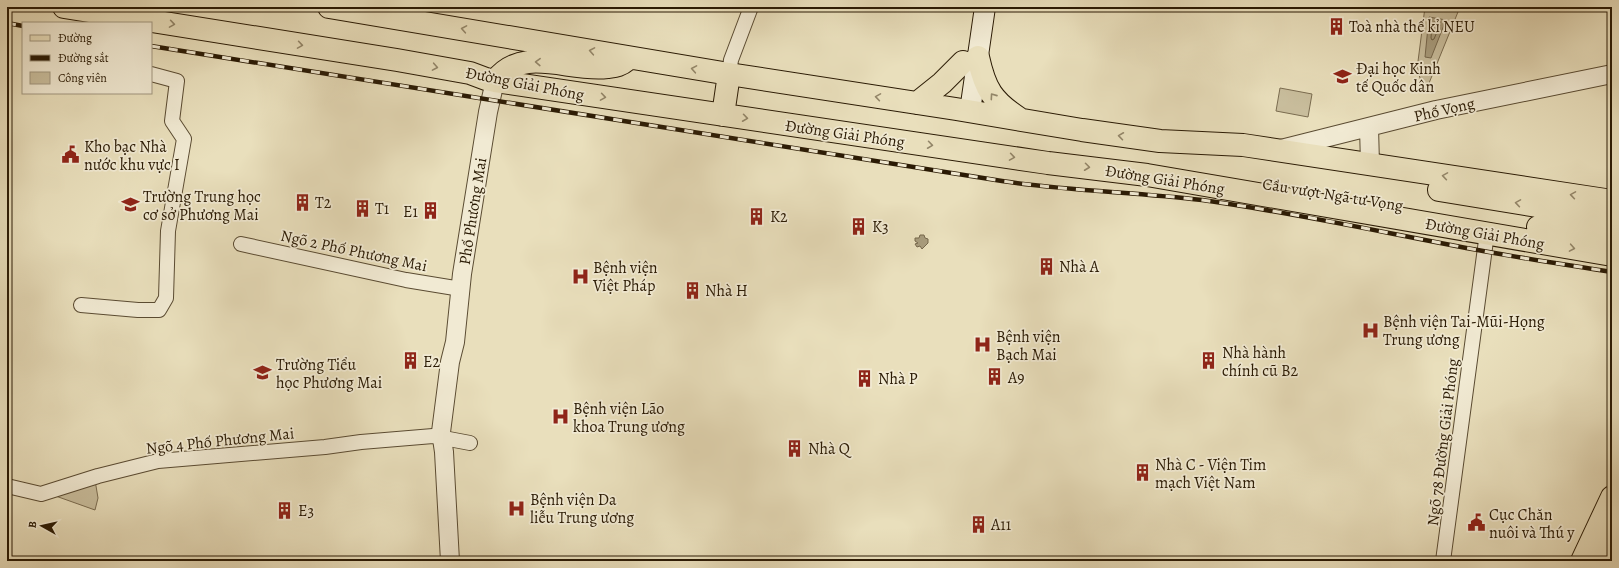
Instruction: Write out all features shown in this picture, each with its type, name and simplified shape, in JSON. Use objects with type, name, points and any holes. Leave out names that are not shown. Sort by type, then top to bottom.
[{"type":"main road","points":[[329,7],[630,58],[963,110],[1022,121],[1160,141],[1243,145],[1612,201]]},
{"type":"main road","points":[[963,110],[970,59],[973,7]]},
{"type":"main road","points":[[917,103],[970,59],[985,7]]},
{"type":"main road","name":"Đường Giải Phóng","points":[[72,13],[134,22]]},
{"type":"main road","name":"Đường Giải Phóng","points":[[152,25],[404,61],[470,73],[495,81],[1048,163],[1147,175],[1611,255]]},
{"type":"main road","points":[[495,81],[502,72],[523,62],[540,61],[595,68],[621,65],[630,58]]},
{"type":"main road","points":[[970,59],[1000,106],[1022,121]]},
{"type":"main road","points":[[722,115],[729,74]]},
{"type":"main road","name":"Cầu vượt Ngã tư Vọng","points":[[1160,141],[1611,255]]},
{"type":"main road","name":"Cầu vượt Ngã tư Vọng","points":[[1147,175],[1206,174],[1324,182],[1612,218]]},
{"type":"main road","points":[[1582,561],[1612,497]]},
{"type":"main road","points":[[1593,561],[1612,518]]},
{"type":"main road","points":[[1601,561],[1612,534]]},
{"type":"street","points":[[729,74],[731,60],[751,7]]},
{"type":"street","points":[[81,305],[138,310],[159,310],[166,298],[168,231],[184,139],[172,121],[178,81],[152,74]]},
{"type":"street","name":"Phố Vọng","points":[[1276,150],[1436,110],[1612,74]]},
{"type":"street","name":"Phố Phương Mai","points":[[450,561],[445,443],[452,434],[462,361],[455,342],[461,289],[488,112],[495,81]]},
{"type":"street","points":[[1369,127],[1370,164]]},
{"type":"street","name":"Ngõ 78 Đường Giải Phóng","points":[[1443,561],[1486,233]]},
{"type":"street","name":"Ngõ 2 Phố Phương Mai","points":[[241,244],[406,280],[461,289]]},
{"type":"street","name":"Ngõ 4 Phố Phương Mai","points":[[7,486],[41,494],[98,476],[158,461],[325,448],[361,442],[433,436],[445,443]]},
{"type":"street","points":[[445,443],[470,444]]},
{"type":"green space","points":[[1425,7],[1460,7],[1425,93],[1417,69]]},
{"type":"green space","points":[[1280,88],[1312,94],[1308,117],[1276,111]]},
{"type":"green space","points":[[95,480],[98,498],[95,510],[50,494]]},
{"type":"water","points":[[1429,17],[1446,20],[1431,58],[1425,57]]},
{"type":"water","points":[[920,235],[924,235],[925,238],[928,239],[928,243],[922,249],[920,246],[917,247],[915,244],[918,243],[915,241],[915,238],[919,238]]},
{"type":"railway","points":[[7,23],[22,26]]},
{"type":"railway","points":[[152,46],[1002,181],[1052,187],[1177,197],[1238,205],[1499,254],[1612,272]]},
{"type":"place","name":"Toà nhà thế kỉ NEU","points":[[1336,26]]},
{"type":"place","name":"Đại học Kinh tế Quốc dân","points":[[1343,77]]},
{"type":"place","name":"Kho bạc Nhà nước khu vực I","points":[[71,155]]},
{"type":"place","name":"T2","points":[[302,202]]},
{"type":"place","name":"Trường Trung học cơ sở Phương Mai","points":[[130,205]]},
{"type":"place","name":"T1","points":[[362,208]]},
{"type":"place","name":"E1","points":[[431,211]]},
{"type":"place","name":"K2","points":[[757,216]]},
{"type":"place","name":"K3","points":[[859,226]]},
{"type":"place","name":"Nhà A","points":[[1046,266]]},
{"type":"place","name":"Bệnh viện Việt Pháp","points":[[580,276]]},
{"type":"place","name":"Nhà H","points":[[692,290]]},
{"type":"place","name":"Bệnh viện Tai-Mũi-Họng Trung ương","points":[[1370,330]]},
{"type":"place","name":"Bệnh viện Bạch Mai","points":[[983,345]]},
{"type":"place","name":"E2","points":[[410,361]]},
{"type":"place","name":"Nhà hành chính cũ B2","points":[[1209,361]]},
{"type":"place","name":"Trường Tiểu học Phương Mai","points":[[263,373]]},
{"type":"place","name":"A9","points":[[995,377]]},
{"type":"place","name":"Nhà P","points":[[865,378]]},
{"type":"place","name":"Bệnh viện Lão khoa Trung ương","points":[[560,417]]},
{"type":"place","name":"Nhà Q","points":[[795,448]]},
{"type":"place","name":"Nhà C - Viện Tim mạch Việt Nam","points":[[1142,473]]},
{"type":"place","name":"Bệnh viện Da liễu Trung ương","points":[[517,508]]},
{"type":"place","name":"E3","points":[[285,510]]},
{"type":"place","name":"Cục Chăn nuôi và Thú y","points":[[1476,523]]},
{"type":"place","name":"A11","points":[[978,524]]}]
